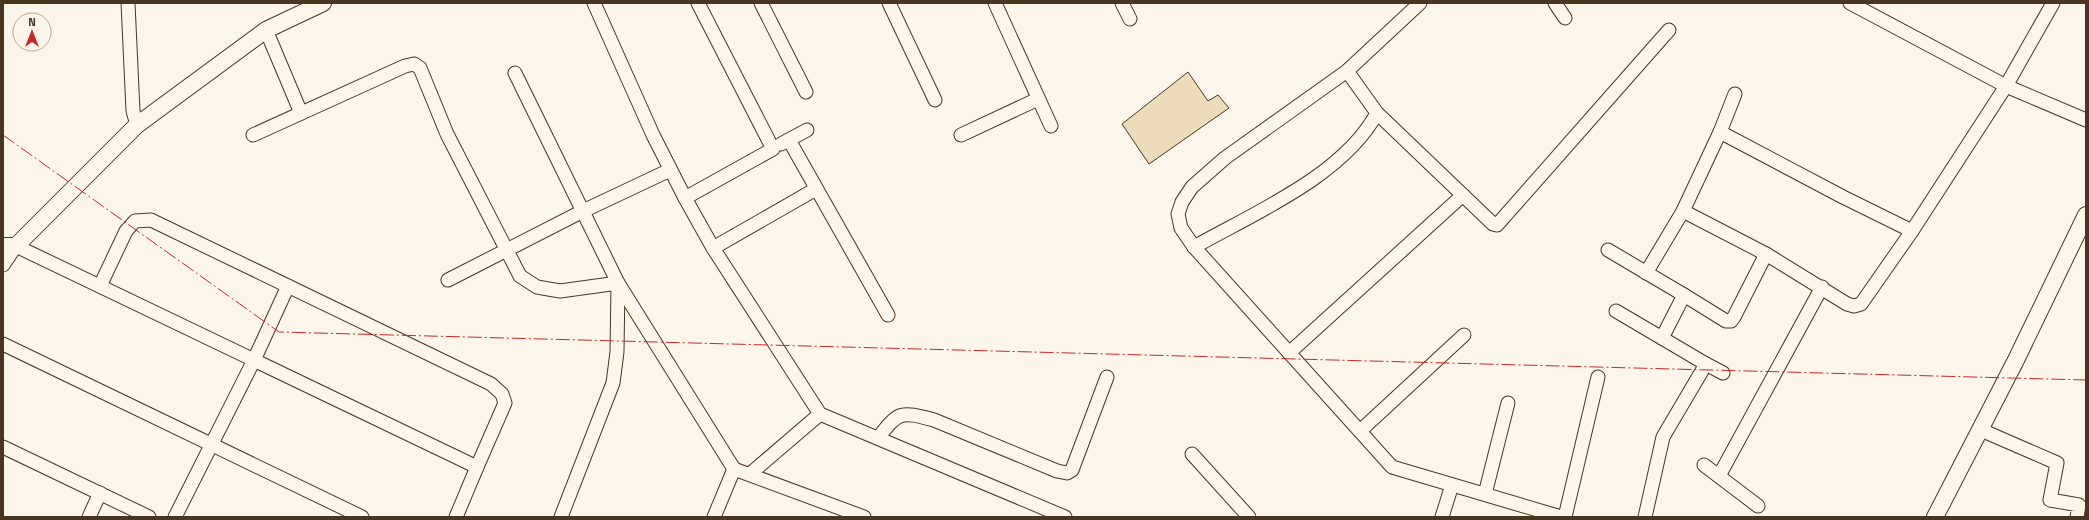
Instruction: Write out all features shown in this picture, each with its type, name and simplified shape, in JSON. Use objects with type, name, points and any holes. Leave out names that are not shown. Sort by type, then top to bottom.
[{"type":"street","points":[[128,3],[133,111],[137,124]]},
{"type":"street","points":[[3,264],[10,246],[137,124],[266,30],[324,3]]},
{"type":"street","points":[[594,3],[653,136],[685,198],[713,248],[820,414],[1065,517]]},
{"type":"street","points":[[698,3],[772,149]]},
{"type":"street","points":[[761,3],[806,92]]},
{"type":"street","points":[[889,3],[935,100]]},
{"type":"street","points":[[995,3],[1051,126]]},
{"type":"street","points":[[1122,3],[1130,19]]},
{"type":"street","points":[[1420,3],[1347,71],[1225,158],[1192,187],[1182,202],[1178,214],[1181,228],[1194,247],[1392,467],[1561,517]]},
{"type":"street","points":[[1556,3],[1565,18]]},
{"type":"street","points":[[1683,211],[1766,254],[1822,287],[1847,304],[1854,306],[1861,304],[1912,231],[2006,86],[2053,3]]},
{"type":"street","points":[[1854,4],[2006,86],[2086,120]]},
{"type":"street","points":[[266,30],[301,113]]},
{"type":"street","points":[[1347,71],[1377,113],[1493,224],[1498,225],[1669,30]]},
{"type":"street","points":[[253,135],[405,66],[414,64],[420,68],[447,134],[505,250],[520,276],[537,287],[560,291],[618,283]]},
{"type":"street","points":[[515,73],[618,283],[734,469],[858,516]]},
{"type":"street","points":[[1646,273],[1683,211],[1720,132],[1735,94]]},
{"type":"street","points":[[961,136],[1038,99]]},
{"type":"street","points":[[1194,247],[1312,180],[1339,159],[1362,137],[1377,113]]},
{"type":"street","points":[[685,198],[807,130]]},
{"type":"street","points":[[1720,132],[1843,197],[1912,231]]},
{"type":"street","points":[[789,140],[888,315]]},
{"type":"street","points":[[448,280],[583,211],[670,170]]},
{"type":"street","points":[[713,248],[816,189]]},
{"type":"street","points":[[1289,353],[1463,195]]},
{"type":"street","points":[[1935,517],[1981,430],[2086,215]]},
{"type":"street","points":[[100,286],[126,231],[135,221],[151,220],[491,384],[502,394],[505,403],[456,517]]},
{"type":"street","points":[[10,246],[100,286],[477,467]]},
{"type":"street","points":[[1608,250],[1726,321],[1731,321],[1734,317],[1766,254]]},
{"type":"street","points":[[561,517],[613,383],[617,352],[618,283]]},
{"type":"street","points":[[175,517],[254,360],[288,286]]},
{"type":"street","points":[[1719,476],[1822,287]]},
{"type":"street","points":[[1662,338],[1684,296]]},
{"type":"street","points":[[1616,311],[1723,373]]},
{"type":"street","points":[[1360,431],[1464,335]]},
{"type":"street","points":[[3,344],[362,517]]},
{"type":"street","points":[[1645,517],[1663,437],[1706,364]]},
{"type":"street","points":[[878,438],[893,419],[904,413],[913,414],[934,420],[1057,471],[1067,473],[1072,470],[1107,377]]},
{"type":"street","points":[[1565,517],[1598,377]]},
{"type":"street","points":[[1485,494],[1508,403]]},
{"type":"street","points":[[750,474],[820,414]]},
{"type":"street","points":[[1981,430],[2057,462],[2050,500],[2080,509]]},
{"type":"street","points":[[3,447],[149,517]]},
{"type":"street","points":[[1192,454],[1249,517]]},
{"type":"street","points":[[1704,466],[1758,506]]},
{"type":"street","points":[[714,517],[734,469]]},
{"type":"street","points":[[1442,517],[1452,485]]},
{"type":"street","points":[[90,517],[100,494]]},
{"type":"building","points":[[1188,72],[1208,101],[1218,95],[1229,108],[1149,164],[1122,124]]},
{"type":"power","points":[[3,135],[279,332],[2086,380]]}]
